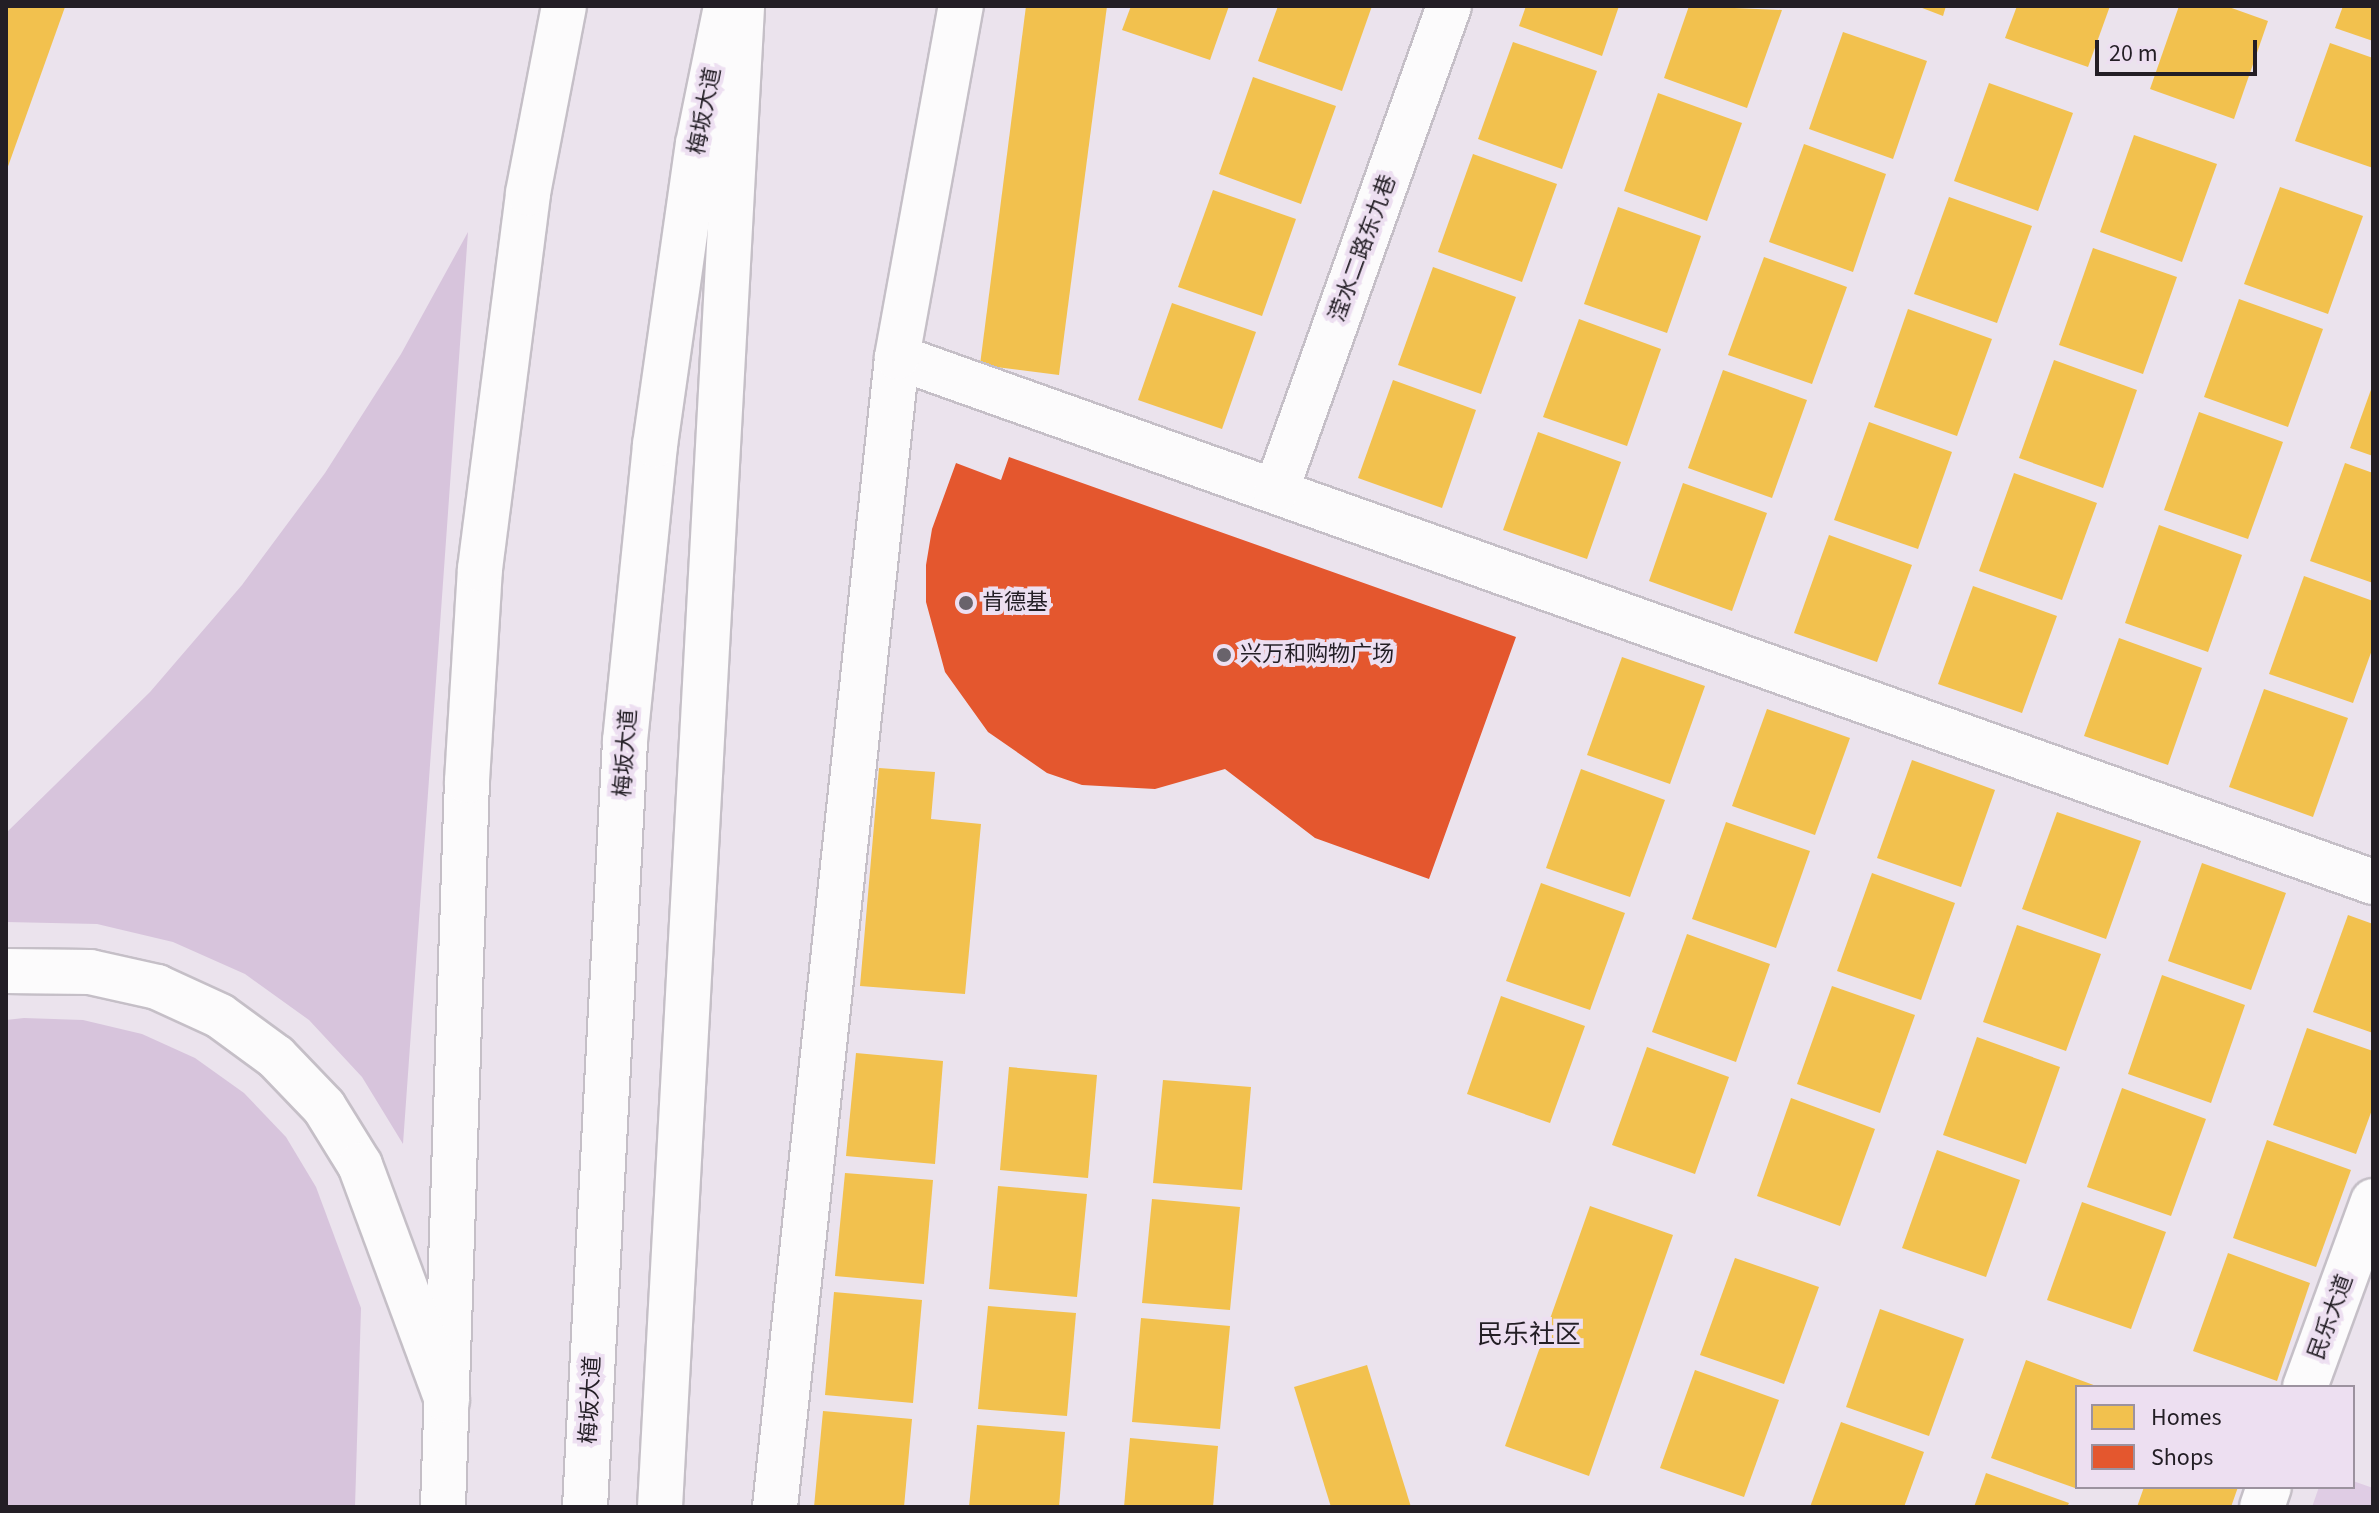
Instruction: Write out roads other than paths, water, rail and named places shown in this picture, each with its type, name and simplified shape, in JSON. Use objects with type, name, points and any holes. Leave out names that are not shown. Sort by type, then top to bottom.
[{"type":"main road","points":[[443,1507],[467,781],[480,569],[512,296],[564,6]]},
{"type":"main road","name":"梅坂大道","points":[[585,1507],[625,741],[655,445],[698,144],[726,6]]},
{"type":"main road","points":[[660,1507],[742,6]]},
{"type":"main road","points":[[775,1507],[897,357],[961,6]]},
{"type":"main road","name":"滢水二路东九巷","points":[[1276,491],[1449,6]]},
{"type":"main road","points":[[897,357],[2373,882]]},
{"type":"main road","points":[[6,971],[90,972],[157,987],[220,1016],[276,1057],[324,1107],[360,1165],[447,1400]]},
{"type":"main road","name":"民乐大道","points":[[2306,1385],[2373,1201]]},
{"type":"place","name":"肯德基","points":[[966,603]]},
{"type":"place","name":"兴万和购物广场","points":[[1224,655]]},
{"type":"district","name":"民乐社区","points":[[1529,1335]]}]
